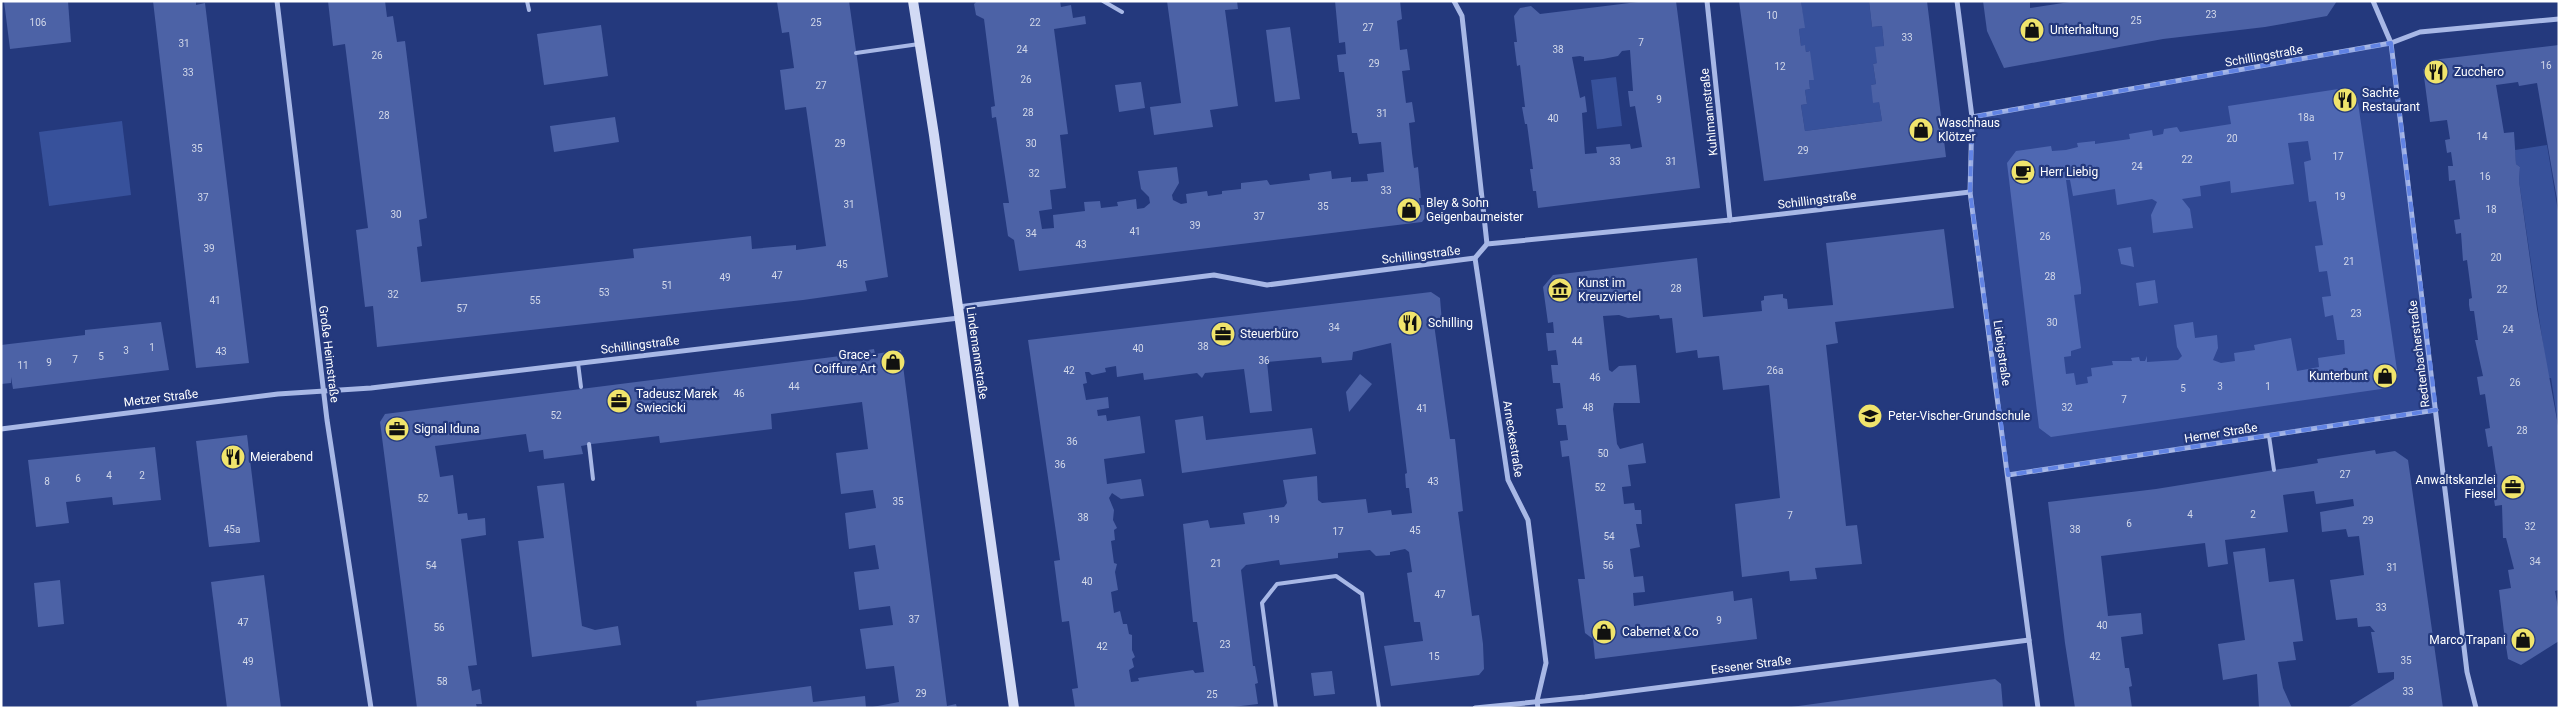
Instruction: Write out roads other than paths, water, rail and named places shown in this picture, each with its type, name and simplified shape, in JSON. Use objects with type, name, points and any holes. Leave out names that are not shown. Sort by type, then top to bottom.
[{"type":"main road","name":"Lindemannstraße","points":[[913,1],[960,318],[1014,708]]},
{"type":"street","name":"Große Heimstraße","points":[[277,1],[324,392],[370,708]]},
{"type":"street","points":[[1454,1],[1462,16],[1487,244]]},
{"type":"street","name":"Kuhlmannstraße","points":[[1707,1],[1730,220]]},
{"type":"street","name":"Liebigstraße","points":[[1957,1],[1972,117],[1970,192],[2038,708]]},
{"type":"street","name":"Redtenbacherstraße","points":[[2373,1],[2374,8],[2392,43],[2467,672],[2476,708]]},
{"type":"street","name":"Schillingstraße","points":[[1972,117],[2392,43],[2420,32],[2559,18]]},
{"type":"street","name":"Schillingstraße","points":[[958,307],[1214,275],[1267,285],[1475,258],[1487,244],[1730,220],[1970,192]]},
{"type":"street","name":"Arneckestraße","points":[[1475,258],[1508,480],[1528,520],[1546,664],[1537,701],[1538,708]]},
{"type":"street","name":"Schillingstraße","points":[[324,392],[960,318]]},
{"type":"street","name":"Metzer Straße","points":[[1,429],[278,394],[324,392]]},
{"type":"street","name":"Herner Straße","points":[[2008,475],[2436,410]]},
{"type":"street","name":"Essener Straße","points":[[1475,708],[1585,697],[2029,640]]},
{"type":"lane","points":[[527,1],[529,10]]},
{"type":"lane","points":[[1103,1],[1122,12]]},
{"type":"lane","points":[[856,53],[919,44]]},
{"type":"lane","points":[[578,363],[581,387]]},
{"type":"lane","points":[[2269,436],[2274,470]]},
{"type":"lane","points":[[589,444],[593,479]]},
{"type":"lane","points":[[1276,708],[1262,603],[1277,584],[1336,576],[1362,594],[1379,708]]},
{"type":"place","name":"Unterhaltung","points":[[2032,30]]},
{"type":"place","name":"Zucchero","points":[[2436,72]]},
{"type":"place","name":"Sachte Restaurant","points":[[2345,100]]},
{"type":"place","name":"Waschhaus Klötzer","points":[[1921,130]]},
{"type":"place","name":"Herr Liebig","points":[[2023,172]]},
{"type":"place","name":"Bley & Sohn Geigenbaumeister","points":[[1409,210]]},
{"type":"place","name":"Kunst im Kreuzviertel","points":[[1560,290]]},
{"type":"place","name":"Schilling","points":[[1410,323]]},
{"type":"place","name":"Steuerbüro","points":[[1223,334]]},
{"type":"place","name":"Grace - Coiffure Art","points":[[893,362]]},
{"type":"place","name":"Kunterbunt","points":[[2385,376]]},
{"type":"place","name":"Tadeusz Marek Swiecicki","points":[[619,401]]},
{"type":"place","name":"Peter-Vischer-Grundschule","points":[[1870,416]]},
{"type":"place","name":"Signal Iduna","points":[[397,429]]},
{"type":"place","name":"Meierabend","points":[[233,457]]},
{"type":"place","name":"Anwaltskanzlei Fiesel","points":[[2513,487]]},
{"type":"place","name":"Cabernet & Co","points":[[1604,632]]},
{"type":"place","name":"Marco Trapani","points":[[2523,640]]}]
